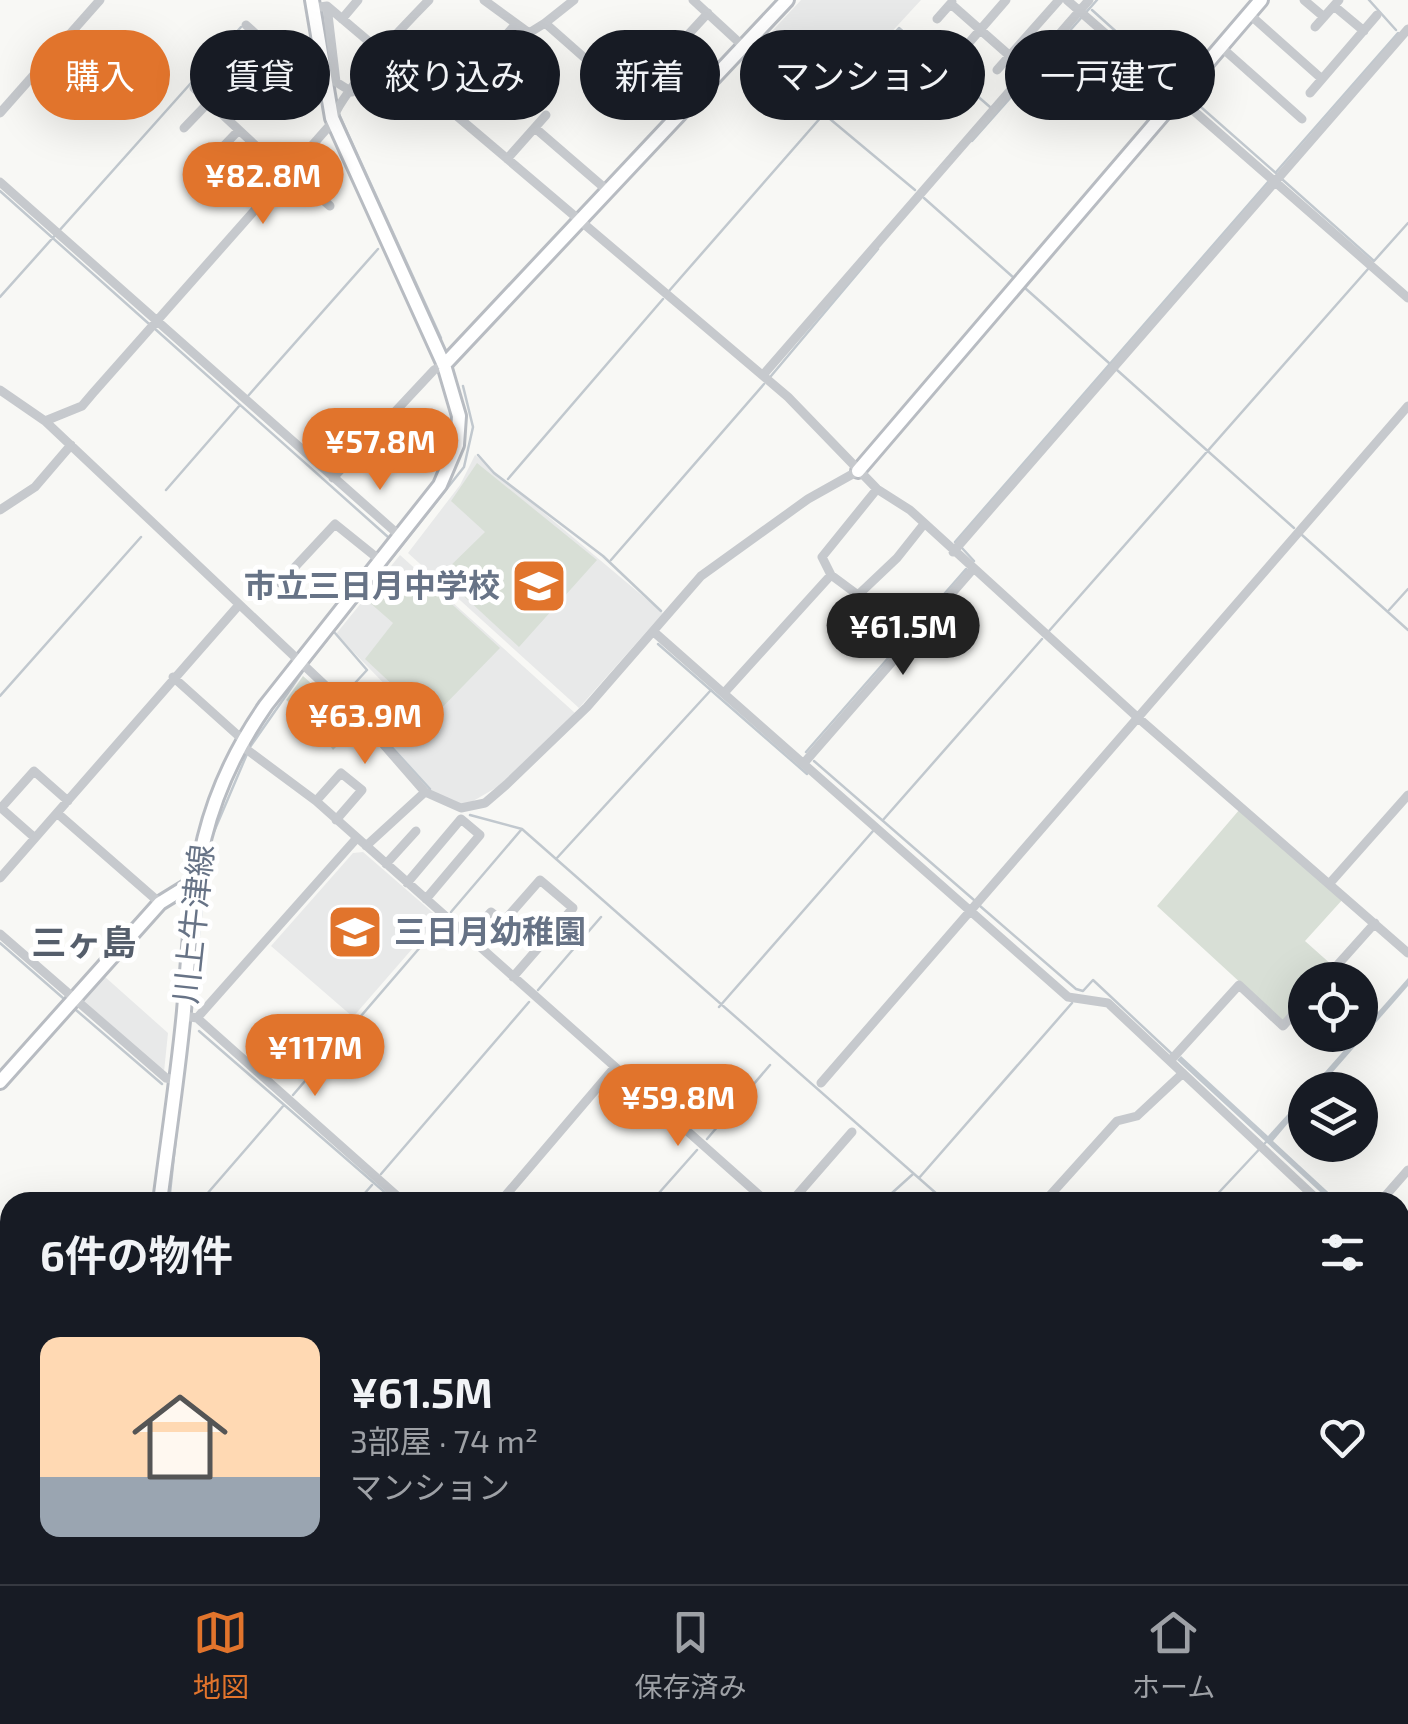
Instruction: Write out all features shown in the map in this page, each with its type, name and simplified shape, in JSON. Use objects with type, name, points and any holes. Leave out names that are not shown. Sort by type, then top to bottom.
[{"type":"main road","points":[[759,30],[787,0]]},
{"type":"main road","points":[[1215,54],[1261,0]]},
{"type":"main road","name":"川上牛津線","points":[[317,5],[319,30]]},
{"type":"main road","points":[[444,365],[740,50]]},
{"type":"main road","name":"川上牛津線","points":[[161,1192],[176,1080],[190,1017],[194,882],[206,822],[247,747],[380,561],[440,485],[458,446],[459,416],[444,365],[330,101]]},
{"type":"main road","points":[[858,471],[1158,120]]},
{"type":"main road","points":[[0,1082],[160,903],[194,882]]},
{"type":"street","points":[[0,113],[100,0]]},
{"type":"street","points":[[342,19],[358,0]]},
{"type":"street","points":[[399,30],[428,0]]},
{"type":"street","points":[[484,0],[514,26],[530,34],[574,0]]},
{"type":"street","points":[[937,19],[952,2],[980,30],[1006,0]]},
{"type":"street","points":[[1033,30],[1059,0]]},
{"type":"street","points":[[1068,0],[1104,30]]},
{"type":"street","points":[[763,375],[1083,14],[1088,0]]},
{"type":"street","points":[[1304,0],[1324,17]]},
{"type":"street","points":[[699,2],[740,42]]},
{"type":"street","points":[[1315,27],[1337,3],[1364,31]]},
{"type":"street","points":[[317,5],[355,30]]},
{"type":"street","points":[[317,5],[336,82],[350,91]]},
{"type":"street","points":[[545,23],[630,98],[708,13]]},
{"type":"street","points":[[1249,14],[1322,78]]},
{"type":"street","points":[[1310,94],[1377,15]]},
{"type":"street","points":[[246,25],[252,30]]},
{"type":"street","points":[[511,30],[514,26]]},
{"type":"street","points":[[953,552],[1408,29]]},
{"type":"street","points":[[985,34],[1005,52]]},
{"type":"street","points":[[1221,47],[1302,119]]},
{"type":"street","points":[[997,70],[1005,61]]},
{"type":"street","points":[[45,422],[82,406],[350,94]]},
{"type":"street","points":[[184,128],[191,120]]},
{"type":"street","points":[[228,120],[330,206]]},
{"type":"street","points":[[463,120],[763,375],[878,489],[924,524],[1136,716],[1408,953]]},
{"type":"street","points":[[508,159],[542,120]]},
{"type":"street","points":[[1212,120],[1275,182],[1408,298]]},
{"type":"street","points":[[535,128],[608,191]]},
{"type":"street","points":[[214,156],[239,130]]},
{"type":"street","points":[[243,183],[268,157]]},
{"type":"street","points":[[0,182],[152,324],[400,536]]},
{"type":"street","points":[[334,478],[434,370],[444,365]]},
{"type":"street","points":[[0,390],[45,422],[364,722],[425,792],[461,808],[486,803],[587,707],[685,592],[712,568],[808,499],[858,471]]},
{"type":"street","points":[[821,1083],[1408,406]]},
{"type":"street","points":[[0,510],[35,486],[70,445]]},
{"type":"street","points":[[878,489],[822,557],[832,575],[858,595],[897,558],[924,524]]},
{"type":"street","points":[[280,583],[335,524],[380,561]]},
{"type":"street","points":[[804,763],[972,568]]},
{"type":"street","points":[[724,693],[832,575]]},
{"type":"street","points":[[0,878],[238,606]]},
{"type":"street","points":[[654,632],[1068,996],[1108,1003],[1309,1192]]},
{"type":"street","points":[[173,677],[247,747],[316,802],[756,1192]]},
{"type":"street","points":[[35,838],[1,808],[34,771],[68,801]]},
{"type":"street","points":[[316,802],[341,773],[362,790],[336,820]]},
{"type":"street","points":[[366,846],[425,792]]},
{"type":"street","points":[[1330,883],[1408,795]]},
{"type":"street","points":[[56,813],[160,903]]},
{"type":"street","points":[[407,882],[461,819],[480,835],[426,899]]},
{"type":"street","points":[[386,864],[416,831]]},
{"type":"street","points":[[356,839],[190,1017],[392,1192]]},
{"type":"street","points":[[468,937],[490,912],[503,922],[540,880],[573,908],[513,977]]},
{"type":"street","points":[[1340,962],[1375,923]]},
{"type":"street","points":[[0,934],[166,1078],[176,1080]]},
{"type":"street","points":[[1170,1061],[1238,985],[1283,1026],[1288,1020]]},
{"type":"street","points":[[509,1192],[615,1067]]},
{"type":"street","points":[[1053,1192],[1117,1121],[1137,1116],[1183,1073]]},
{"type":"street","points":[[800,1192],[852,1132]]},
{"type":"street","points":[[1389,1192],[1408,1170]]},
{"type":"shaded area","points":[[801,0],[921,0],[893,30],[773,30]]},
{"type":"shaded area","name":"市立三日月中学校","points":[[475,455],[663,613],[579,708],[408,553],[460,485]]},
{"type":"shaded area","points":[[477,463],[597,560],[519,647],[441,575],[485,532],[451,501]]},
{"type":"shaded area","points":[[400,555],[575,713],[499,786],[468,804],[450,802],[427,788],[373,725],[398,698],[336,634]]},
{"type":"shaded area","points":[[421,576],[500,648],[430,720],[365,659],[393,623],[369,602],[389,577],[406,592]]},
{"type":"shaded area","points":[[303,676],[337,707],[326,720],[346,737],[333,750],[310,717],[286,700]]},
{"type":"shaded area","points":[[1240,809],[1343,899],[1305,941],[1329,962],[1288,962],[1288,1017],[1283,1022],[1157,906]]},
{"type":"shaded area","name":"三日月幼稚園","points":[[363,852],[439,918],[353,1017],[271,946],[353,853]]},
{"type":"shaded area","points":[[104,976],[168,1033],[164,1072],[83,1000]]},
{"type":"shaded area","points":[[1408,978],[1408,986],[1378,1020],[1378,1012]]},
{"type":"shaded area","points":[[1343,1052],[1350,1052],[1333,1072],[1325,1072]]},
{"type":"shaded area","points":[[1181,1056],[1268,1136],[1288,1114],[1288,1123],[1273,1141],[1288,1155],[1288,1162],[1296,1162],[1328,1192],[1320,1192],[1177,1060]]},
{"type":"waterway","points":[[972,141],[1097,0]]},
{"type":"waterway","points":[[1369,0],[1396,30]]},
{"type":"waterway","points":[[322,9],[324,30]]},
{"type":"waterway","points":[[1092,10],[1114,30]]},
{"type":"waterway","points":[[0,297],[241,27]]},
{"type":"waterway","points":[[669,291],[899,28],[990,107]]},
{"type":"waterway","points":[[1277,171],[1398,33]]},
{"type":"waterway","points":[[338,112],[441,338]]},
{"type":"waterway","points":[[1215,119],[1277,174]]},
{"type":"waterway","points":[[831,120],[915,190]]},
{"type":"waterway","points":[[1283,180],[1374,261],[1408,223]]},
{"type":"waterway","points":[[955,542],[1268,182]]},
{"type":"waterway","points":[[0,191],[148,323]]},
{"type":"waterway","points":[[924,198],[1014,278]]},
{"type":"waterway","points":[[248,396],[378,249]]},
{"type":"waterway","points":[[771,376],[878,249]]},
{"type":"waterway","points":[[1049,631],[1368,269]]},
{"type":"waterway","points":[[1025,288],[1109,363]]},
{"type":"waterway","points":[[508,479],[663,299]]},
{"type":"waterway","points":[[154,328],[388,537]]},
{"type":"waterway","points":[[1117,370],[1294,528]]},
{"type":"waterway","points":[[611,560],[764,384]]},
{"type":"waterway","points":[[307,665],[464,467],[473,427],[463,386]]},
{"type":"waterway","points":[[166,490],[240,405]]},
{"type":"waterway","points":[[478,455],[494,473],[603,556],[661,611]]},
{"type":"waterway","points":[[1302,535],[1408,630]]},
{"type":"waterway","points":[[0,696],[141,537]]},
{"type":"waterway","points":[[962,548],[974,561]]},
{"type":"waterway","points":[[806,752],[966,569]]},
{"type":"waterway","points":[[1389,610],[1408,589]]},
{"type":"waterway","points":[[335,633],[367,670],[344,695],[430,789]]},
{"type":"waterway","points":[[883,820],[1042,639]]},
{"type":"waterway","points":[[658,644],[807,774]]},
{"type":"waterway","points":[[250,747],[303,671]]},
{"type":"waterway","points":[[556,859],[711,690]]},
{"type":"waterway","points":[[213,834],[247,754]]},
{"type":"waterway","points":[[814,761],[974,900]]},
{"type":"waterway","points":[[470,815],[522,829],[935,1192]]},
{"type":"waterway","points":[[451,912],[521,830]]},
{"type":"waterway","points":[[719,1007],[873,831]]},
{"type":"waterway","points":[[191,1007],[208,851]]},
{"type":"waterway","points":[[980,906],[1076,989],[1083,991],[1093,980],[1172,1054]]},
{"type":"waterway","points":[[538,990],[601,917]]},
{"type":"waterway","points":[[293,1095],[441,923]]},
{"type":"waterway","points":[[0,943],[63,998]]},
{"type":"waterway","points":[[381,1174],[529,1002]]},
{"type":"waterway","points":[[919,1178],[1072,1003]]},
{"type":"waterway","points":[[76,1010],[162,1084]]},
{"type":"waterway","points":[[199,1031],[384,1192]]},
{"type":"waterway","points":[[707,1139],[770,1065]]},
{"type":"waterway","points":[[170,1192],[181,1090]]},
{"type":"waterway","points":[[209,1192],[284,1105]]},
{"type":"waterway","points":[[1219,1192],[1267,1141]]},
{"type":"waterway","points":[[660,1192],[697,1150]]},
{"type":"waterway","points":[[893,1192],[913,1174]]},
{"type":"waterway","points":[[366,1192],[372,1185]]},
{"type":"place","name":"市立三日月中学校","points":[[539,586]]},
{"type":"place","name":"三日月幼稚園","points":[[355,932]]},
{"type":"district","name":"三ヶ島","points":[[84,943]]}]
